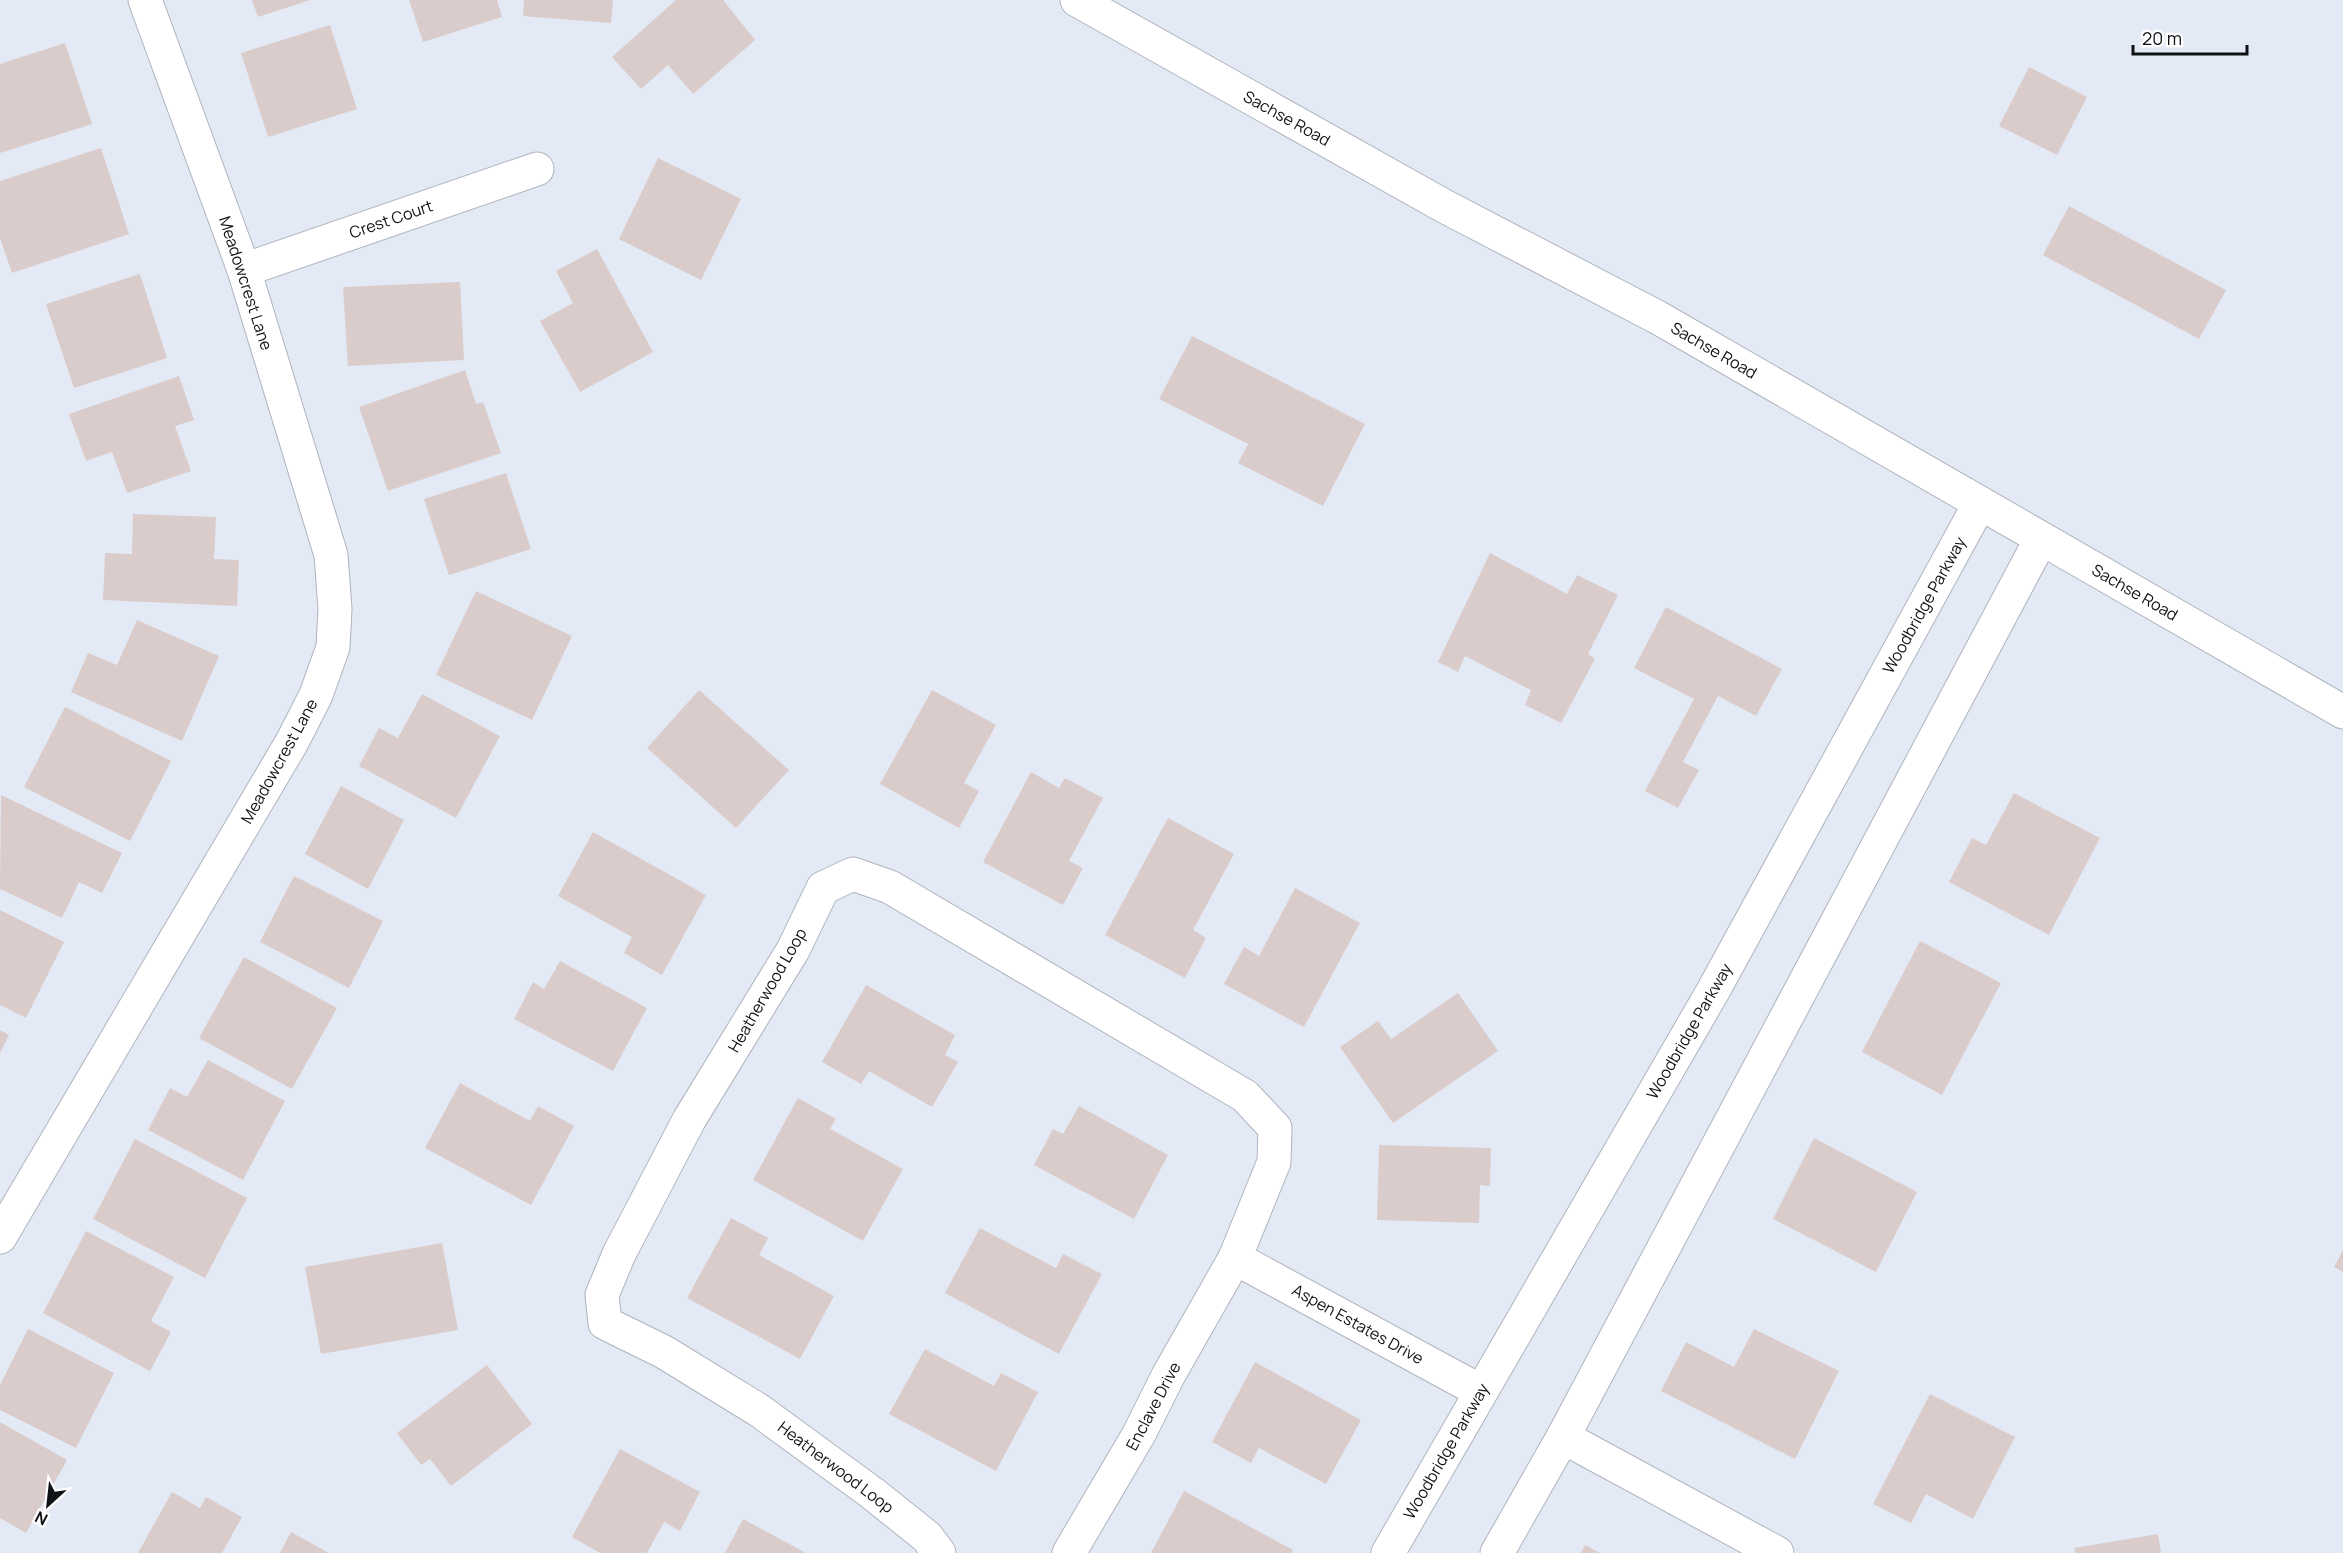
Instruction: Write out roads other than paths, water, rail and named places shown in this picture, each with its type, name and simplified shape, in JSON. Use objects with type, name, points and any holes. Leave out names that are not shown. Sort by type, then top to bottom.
[{"type":"street","name":"Meadowcrest Lane","points":[[0,1237],[292,742],[316,695],[333,647],[335,609],[331,555],[244,270],[145,0]]},
{"type":"street","name":"Sachse Road","points":[[1077,0],[1444,206],[1657,317],[2343,712]]},
{"type":"street","name":"Crest Court","points":[[244,270],[537,169]]},
{"type":"street","name":"Woodbridge Parkway","points":[[1388,1553],[1713,991],[1980,503]]},
{"type":"street","points":[[1497,1553],[1563,1437],[2042,539]]},
{"type":"street","name":"Heatherwood Loop","points":[[939,1553],[927,1537],[872,1492],[760,1411],[664,1352],[605,1323],[602,1296],[619,1254],[689,1120],[793,950],[823,888],[853,874],[890,887],[1245,1096],[1275,1128],[1274,1162],[1235,1258]]},
{"type":"street","name":"Aspen Estates Drive","points":[[1235,1258],[1480,1391]]},
{"type":"street","name":"Enclave Drive","points":[[1069,1553],[1139,1434],[1168,1376],[1235,1258]]},
{"type":"street","points":[[1563,1437],[1777,1553]]}]
